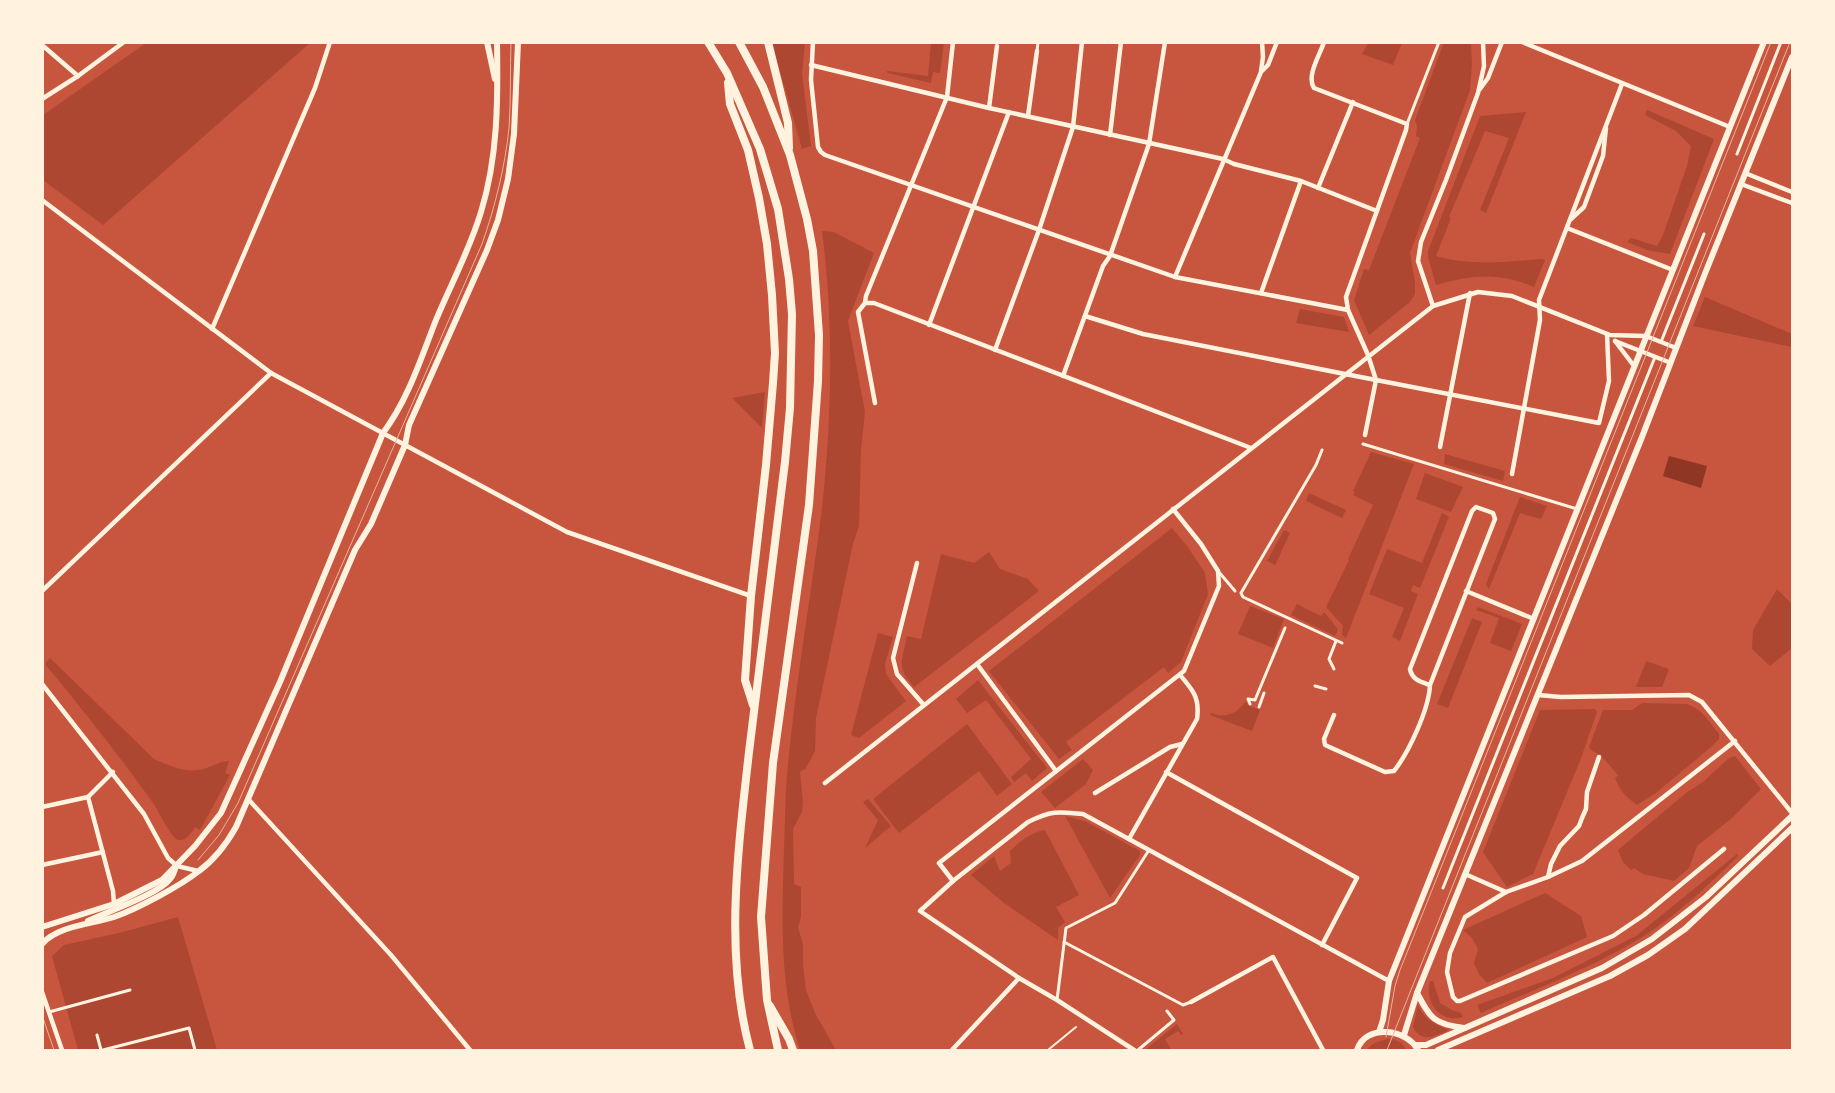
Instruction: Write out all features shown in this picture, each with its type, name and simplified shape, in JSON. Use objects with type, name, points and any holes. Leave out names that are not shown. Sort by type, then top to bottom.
[{"type":"highway","points":[[708,42],[727,73],[760,148],[778,209],[789,279],[792,314],[790,408],[785,462],[738,838],[736,961],[740,998],[750,1050]]},
{"type":"highway","points":[[740,42],[763,87],[790,156],[807,218],[812,251],[819,335],[818,381],[809,505],[773,763],[761,917],[767,1000],[778,1050]]},
{"type":"highway","points":[[768,42],[788,123],[790,156]]},
{"type":"highway","points":[[727,73],[730,104],[748,150],[767,244],[775,353],[766,464],[751,596],[744,680],[754,707]]},
{"type":"highway","points":[[767,1000],[789,1039],[793,1050]]},
{"type":"main road","points":[[486,42],[498,95]]},
{"type":"main road","points":[[42,927],[114,904],[162,880],[195,846],[221,813],[280,682],[383,433],[394,418],[470,245],[481,211],[496,137],[498,95],[497,42]]},
{"type":"main road","points":[[42,944],[55,933],[116,916],[170,889],[199,872],[228,841],[249,800],[355,550],[371,524],[405,445],[409,425],[487,250],[498,220],[508,179],[514,134],[518,42]]},
{"type":"main road","points":[[1379,1032],[1383,1020],[1389,981],[1764,42]]},
{"type":"main road","points":[[1404,1035],[1417,993],[1792,57]]},
{"type":"main road","points":[[1357,1050],[1367,1038],[1379,1032],[1388,1031],[1404,1035],[1417,1048],[1426,1045],[1602,968],[1652,939],[1706,897],[1792,814]]},
{"type":"main road","points":[[1438,1050],[1610,976],[1648,955],[1685,929],[1792,828]]},
{"type":"main road","points":[[73,928],[155,890],[170,880],[177,866]]},
{"type":"main road","points":[[1417,993],[1425,1010],[1433,1019],[1446,1026],[1465,1029]]},
{"type":"street","points":[[42,99],[78,76],[124,42]]},
{"type":"street","points":[[212,329],[315,88],[330,42]]},
{"type":"street","points":[[813,42],[810,80],[818,148],[825,155],[912,184],[1110,256],[1175,277],[1348,310]]},
{"type":"street","points":[[875,403],[858,317],[860,308],[865,303],[866,296],[947,98],[952,42]]},
{"type":"street","points":[[1028,116],[1038,42]]},
{"type":"street","points":[[995,350],[1039,230],[1073,127],[1082,42]]},
{"type":"street","points":[[1110,135],[1121,42]]},
{"type":"street","points":[[1063,376],[1103,266],[1110,256],[1149,144],[1165,42]]},
{"type":"street","points":[[1175,277],[1261,72],[1263,58],[1262,42]]},
{"type":"street","points":[[1261,72],[1268,65],[1277,42]]},
{"type":"street","points":[[1324,42],[1311,76],[1314,88],[1407,124]]},
{"type":"street","points":[[1365,435],[1376,380],[1348,310],[1346,297],[1407,124],[1439,42]]},
{"type":"street","points":[[1433,306],[1418,261],[1421,242],[1478,93],[1484,66],[1483,42]]},
{"type":"street","points":[[1478,93],[1488,78],[1502,42]]},
{"type":"street","points":[[1522,42],[1730,127]]},
{"type":"street","points":[[1737,154],[1781,42]]},
{"type":"street","points":[[989,108],[997,44]]},
{"type":"street","points":[[42,45],[78,76]]},
{"type":"street","points":[[811,65],[989,108],[1224,160],[1301,181],[1377,211]]},
{"type":"street","points":[[1512,474],[1540,320],[1538,300],[1622,84]]},
{"type":"street","points":[[1318,188],[1353,102]]},
{"type":"street","points":[[929,325],[1009,112]]},
{"type":"street","points":[[1570,220],[1584,207],[1590,192],[1603,156],[1607,122]]},
{"type":"street","points":[[1746,173],[1792,192]]},
{"type":"street","points":[[1261,293],[1301,181]]},
{"type":"street","points":[[1742,184],[1792,203]]},
{"type":"street","points":[[42,200],[271,373],[567,532],[751,596]]},
{"type":"street","points":[[1567,228],[1673,270]]},
{"type":"street","points":[[1661,342],[1704,234]]},
{"type":"street","points":[[1440,447],[1470,293]]},
{"type":"street","points":[[824,783],[1433,306],[1470,293],[1492,293],[1512,296],[1608,334],[1646,336],[1676,348]]},
{"type":"street","points":[[865,303],[874,303],[1251,448]]},
{"type":"street","points":[[1085,316],[1143,334],[1599,423],[1610,381],[1608,334]]},
{"type":"street","points":[[1608,334],[1634,366]]},
{"type":"street","points":[[1615,341],[1671,363]]},
{"type":"street","points":[[1442,888],[1656,356]]},
{"type":"street","points":[[42,591],[271,373]]},
{"type":"street","points":[[1362,444],[1577,509]]},
{"type":"street","points":[[1322,450],[1316,465],[1241,594],[1243,597],[1289,620],[1342,644]]},
{"type":"street","points":[[1334,715],[1324,739],[1325,745],[1385,772],[1394,771],[1403,760],[1430,698],[1430,685],[1495,519],[1493,513],[1476,507],[1472,511],[1410,669],[1411,674],[1416,680],[1430,685]]},
{"type":"street","points":[[1173,509],[1235,591]]},
{"type":"street","points":[[917,563],[893,658],[897,674],[923,704]]},
{"type":"street","points":[[953,882],[939,863],[1184,672],[1220,586],[1218,570]]},
{"type":"street","points":[[1466,591],[1534,619]]},
{"type":"street","points":[[1250,704],[1248,699],[1255,700],[1286,628]]},
{"type":"street","points":[[1334,669],[1329,659],[1336,641]]},
{"type":"street","points":[[977,664],[1056,771]]},
{"type":"street","points":[[1129,839],[1196,722],[1199,706],[1195,694],[1180,675]]},
{"type":"street","points":[[42,684],[144,814],[168,858],[177,866],[199,872]]},
{"type":"street","points":[[1315,686],[1326,689]]},
{"type":"street","points":[[1259,707],[1264,693]]},
{"type":"street","points":[[1538,695],[1561,697],[1689,695],[1702,702],[1792,814]]},
{"type":"street","points":[[1724,849],[1614,936],[1457,1001],[1453,997],[1446,972],[1450,953],[1464,918],[1506,892],[1548,877],[1582,861],[1735,741]]},
{"type":"street","points":[[1095,793],[1170,747],[1182,744]]},
{"type":"street","points":[[1548,877],[1551,864],[1560,846],[1579,826],[1586,809],[1587,792],[1599,757]]},
{"type":"street","points":[[42,807],[88,797],[112,772]]},
{"type":"street","points":[[1166,772],[1358,878],[1322,945]]},
{"type":"street","points":[[88,797],[113,891],[114,904]]},
{"type":"street","points":[[249,800],[391,955],[470,1050]]},
{"type":"street","points":[[1134,1050],[1057,1000],[1019,978],[920,910],[1028,822],[1057,811],[1083,814],[1389,981]]},
{"type":"street","points":[[1057,1000],[1066,928],[1115,903],[1149,850]]},
{"type":"street","points":[[42,865],[103,852]]},
{"type":"street","points":[[1465,874],[1506,892]]},
{"type":"street","points":[[1064,942],[1183,1005],[1273,957],[1323,1050]]},
{"type":"street","points":[[952,1050],[1019,978]]},
{"type":"street","points":[[50,1012],[130,990]]},
{"type":"street","points":[[42,992],[62,1050]]},
{"type":"street","points":[[1138,1050],[1174,1020],[1167,1011]]},
{"type":"street","points":[[97,1035],[102,1050],[188,1028],[195,1050]]},
{"type":"lane","points":[[1048,1050],[1076,1027]]},
{"type":"shaded area","points":[[1444,42],[1471,44],[1470,90],[1410,253],[1415,294],[1410,302],[1369,335],[1354,300],[1364,269],[1369,270],[1420,138],[1416,136],[1417,126],[1415,120]]},
{"type":"shaded area","points":[[146,43],[310,43],[103,225],[43,180],[43,115]]},
{"type":"shaded area","points":[[772,43],[805,43],[802,74],[811,146],[802,149]]},
{"type":"shaded area","points":[[931,43],[944,43],[940,73],[933,72],[931,83],[887,73],[887,71],[928,76]]},
{"type":"shaded area","points":[[1368,43],[1402,43],[1393,65],[1362,54]]},
{"type":"shaded area","points":[[1647,110],[1714,139],[1670,254],[1647,250],[1627,242],[1631,238],[1657,246],[1663,235],[1687,166],[1691,146],[1676,131],[1645,115]]},
{"type":"shaded area","points":[[1526,112],[1486,213],[1480,210],[1509,138],[1485,131],[1449,217],[1451,218],[1436,256],[1475,262],[1545,260],[1534,287],[1497,277],[1474,277],[1436,285],[1428,251],[1480,116]]},
{"type":"shaded area","points":[[822,231],[834,232],[874,253],[848,321],[865,412],[861,449],[859,526],[853,544],[816,718],[815,751],[806,768],[800,772],[802,812],[793,829],[794,884],[801,887],[801,917],[798,927],[803,945],[806,990],[816,1015],[836,1050],[800,1050],[788,1001],[785,976],[783,951],[783,874],[790,741],[822,508],[828,438],[830,335]]},
{"type":"shaded area","points":[[1705,297],[1792,334],[1792,347],[1693,326]]},
{"type":"shaded area","points":[[1300,309],[1344,317],[1349,332],[1296,323]]},
{"type":"shaded area","points":[[765,392],[762,428],[732,398]]},
{"type":"shaded area","points":[[1371,452],[1414,464],[1346,638],[1342,635],[1343,626],[1326,607],[1373,505],[1353,495],[1355,492],[1353,491]]},
{"type":"shaded area","points":[[1445,454],[1505,471],[1503,481],[1444,464]]},
{"type":"shaded area","points":[[1669,456],[1707,466],[1701,488],[1663,476]]},
{"type":"shaded area","points":[[1425,473],[1463,487],[1451,512],[1416,499]]},
{"type":"shaded area","points":[[1309,493],[1346,510],[1342,518],[1306,501]]},
{"type":"shaded area","points":[[1520,497],[1547,506],[1541,519],[1520,513],[1489,589],[1486,584]]},
{"type":"shaded area","points":[[1442,513],[1449,517],[1420,588],[1413,585],[1411,591],[1418,594],[1400,641],[1392,637],[1404,608],[1369,594],[1387,549],[1422,563]]},
{"type":"shaded area","points":[[1172,528],[1205,573],[1208,594],[1181,662],[1168,673],[1164,667],[1066,742],[1072,750],[1059,759],[989,671]]},
{"type":"shaded area","points":[[1284,530],[1290,533],[1275,565],[1267,561]]},
{"type":"shaded area","points":[[989,552],[1000,569],[1028,579],[1039,591],[914,687],[903,669],[903,652],[907,636],[921,639],[941,554],[974,563]]},
{"type":"shaded area","points":[[1777,589],[1792,604],[1792,648],[1770,666],[1752,649],[1753,630]]},
{"type":"shaded area","points":[[1297,604],[1321,616],[1324,612],[1338,629],[1335,636],[1291,615]]},
{"type":"shaded area","points":[[1250,606],[1284,619],[1273,648],[1238,634]]},
{"type":"shaded area","points":[[1478,607],[1522,624],[1511,651],[1490,643],[1499,618],[1476,610]]},
{"type":"shaded area","points":[[1472,618],[1482,622],[1448,708],[1437,704]]},
{"type":"shaded area","points":[[878,633],[893,637],[885,664],[886,674],[906,701],[859,738],[851,735]]},
{"type":"shaded area","points":[[50,658],[154,759],[178,768],[191,770],[203,769],[229,761],[225,773],[230,775],[200,830],[195,827],[184,840],[175,838],[127,767],[45,664]]},
{"type":"shaded area","points":[[1646,661],[1669,669],[1662,687],[1636,687]]},
{"type":"shaded area","points":[[978,680],[1047,768],[1032,781],[1026,773],[1014,782],[1011,777],[1031,759],[986,700],[967,713],[956,699]]},
{"type":"shaded area","points":[[1246,701],[1248,705],[1260,710],[1252,731],[1210,715],[1212,713],[1217,715],[1231,714]]},
{"type":"shaded area","points":[[1642,703],[1686,704],[1692,706],[1708,720],[1719,734],[1719,739],[1656,793],[1637,805],[1621,790],[1615,778],[1618,776],[1612,768],[1589,747],[1603,710],[1632,710]]},
{"type":"shaded area","points":[[1595,709],[1597,712],[1580,761],[1533,874],[1507,887],[1483,852],[1540,710]]},
{"type":"shaded area","points":[[967,724],[1012,784],[997,796],[979,771],[899,833],[873,799]]},
{"type":"shaded area","points":[[1735,756],[1761,789],[1732,818],[1697,846],[1689,868],[1674,881],[1643,874],[1634,868],[1631,870],[1623,862],[1618,850],[1686,793],[1704,781],[1729,758]]},
{"type":"shaded area","points":[[1083,759],[1093,770],[1086,784],[1055,808],[1041,792]]},
{"type":"shaded area","points":[[868,799],[891,826],[865,848],[878,820],[863,802]]},
{"type":"shaded area","points":[[1065,816],[1085,821],[1140,851],[1140,855],[1110,898]]},
{"type":"shaded area","points":[[1045,830],[1079,895],[1056,907],[1065,922],[1058,928],[1058,940],[1004,903],[971,875],[994,856],[1000,871],[1011,863],[1010,851],[1014,847],[1031,835]]},
{"type":"shaded area","points":[[1737,854],[1738,856],[1716,878],[1692,899],[1642,937],[1603,959],[1481,1013],[1477,1005],[1553,978],[1636,936]]},
{"type":"shaded area","points":[[1545,893],[1581,916],[1587,937],[1487,983],[1479,974],[1474,963],[1478,949],[1472,938],[1463,930]]},
{"type":"shaded area","points":[[178,917],[217,1050],[78,1050],[52,956],[64,945]]},
{"type":"shaded area","points":[[1430,981],[1433,981],[1440,1003],[1461,1013],[1463,1017],[1447,1017],[1436,1010],[1429,996]]},
{"type":"shaded area","points":[[1418,1005],[1427,1018],[1449,1030],[1429,1037],[1424,1037],[1416,1032],[1413,1027]]},
{"type":"shaded area","points":[[1177,1024],[1183,1034],[1181,1035],[1178,1031],[1165,1039],[1171,1050],[1145,1050]]},
{"type":"shaded area","points":[[1392,1039],[1400,1042],[1407,1050],[1366,1050],[1378,1042]]},
{"type":"tram line","points":[[198,860],[219,835],[238,803],[482,244],[499,187],[505,157],[510,117],[511,42]]},
{"type":"tram line","points":[[1386,1037],[1395,986],[1400,970],[1771,42]]},
{"type":"tram line","points":[[1387,1050],[1790,42]]},
{"type":"tram line","points":[[42,1015],[54,1050]]}]
